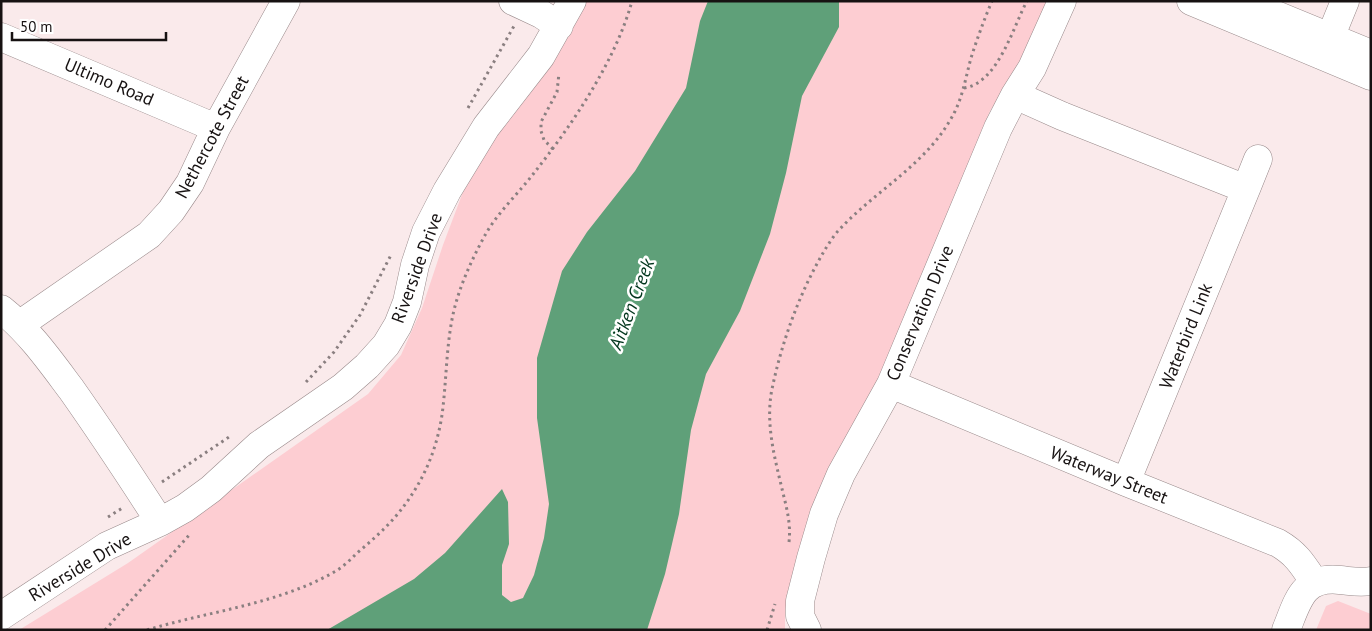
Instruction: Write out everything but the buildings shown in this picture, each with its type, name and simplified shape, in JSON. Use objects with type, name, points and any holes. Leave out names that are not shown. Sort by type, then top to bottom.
[{"type":"street","name":"Nethercote Street","points":[[10,317],[150,235],[171,211],[190,183],[216,128],[286,1]]},
{"type":"street","name":"Riverside Drive","points":[[1,616],[107,546],[160,522],[185,508],[211,488],[259,445],[343,387],[367,366],[386,345],[398,325],[407,302],[415,265],[426,232],[447,191],[486,127],[541,56],[572,1]]},
{"type":"street","name":"Conservation Drive","points":[[804,629],[800,616],[800,601],[824,514],[841,474],[890,384],[998,128],[1032,68],[1062,1]]},
{"type":"street","points":[[1191,1],[1326,47],[1371,54]]},
{"type":"street","points":[[1242,1],[1326,47],[1371,76]]},
{"type":"street","points":[[1326,47],[1345,1]]},
{"type":"street","points":[[519,4],[554,34]]},
{"type":"street","name":"Ultimo Road","points":[[1,37],[216,128]]},
{"type":"street","points":[[1015,95],[1062,116],[1246,189]]},
{"type":"street","name":"Waterbird Link","points":[[1126,482],[1258,159]]},
{"type":"street","points":[[10,317],[56,368],[160,522]]},
{"type":"street","name":"Waterway Street","points":[[890,384],[1278,543],[1299,558],[1315,583]]},
{"type":"street","points":[[1286,630],[1306,588],[1328,579],[1353,582],[1371,581]]},
{"type":"path","points":[[147,630],[285,594],[317,581],[338,570],[385,530],[406,504],[430,463],[438,438],[451,325],[460,290],[470,264],[486,234],[500,214],[553,149],[578,112],[621,33],[632,1]]},
{"type":"path","points":[[789,544],[789,520],[771,434],[770,412],[772,390],[780,361],[803,294],[820,259],[837,232],[930,147],[949,123],[964,88],[978,36],[992,1]]},
{"type":"path","points":[[964,88],[972,87],[981,82],[998,60],[1027,1]]},
{"type":"path","points":[[464,115],[519,4]]},
{"type":"path","points":[[553,149],[544,140],[541,122],[557,92],[559,80],[559,62],[554,34]]},
{"type":"path","points":[[305,382],[334,352],[360,315],[394,249]]},
{"type":"path","points":[[107,518],[239,430]]},
{"type":"path","points":[[105,630],[192,532],[194,524],[185,508]]},
{"type":"path","points":[[767,630],[777,596]]},
{"type":"shaded area","points":[[582,1],[1047,1],[1024,59],[990,111],[889,357],[796,569],[785,609],[785,630],[19,630],[128,563],[368,394],[401,355],[422,308],[463,192],[508,116]]},
{"type":"shaded area","points":[[1338,601],[1371,614],[1371,630],[1316,630],[1326,606]]},
{"type":"water","name":"Aitken Creek","points":[[708,1],[839,1],[839,27],[802,96],[786,173],[770,234],[740,311],[706,374],[691,430],[679,514],[665,574],[647,630],[327,630],[414,579],[445,553],[502,489],[508,502],[509,544],[502,565],[502,595],[511,602],[523,598],[534,575],[544,538],[549,504],[537,418],[537,358],[562,271],[587,232],[635,171],[686,88],[700,21]]}]
